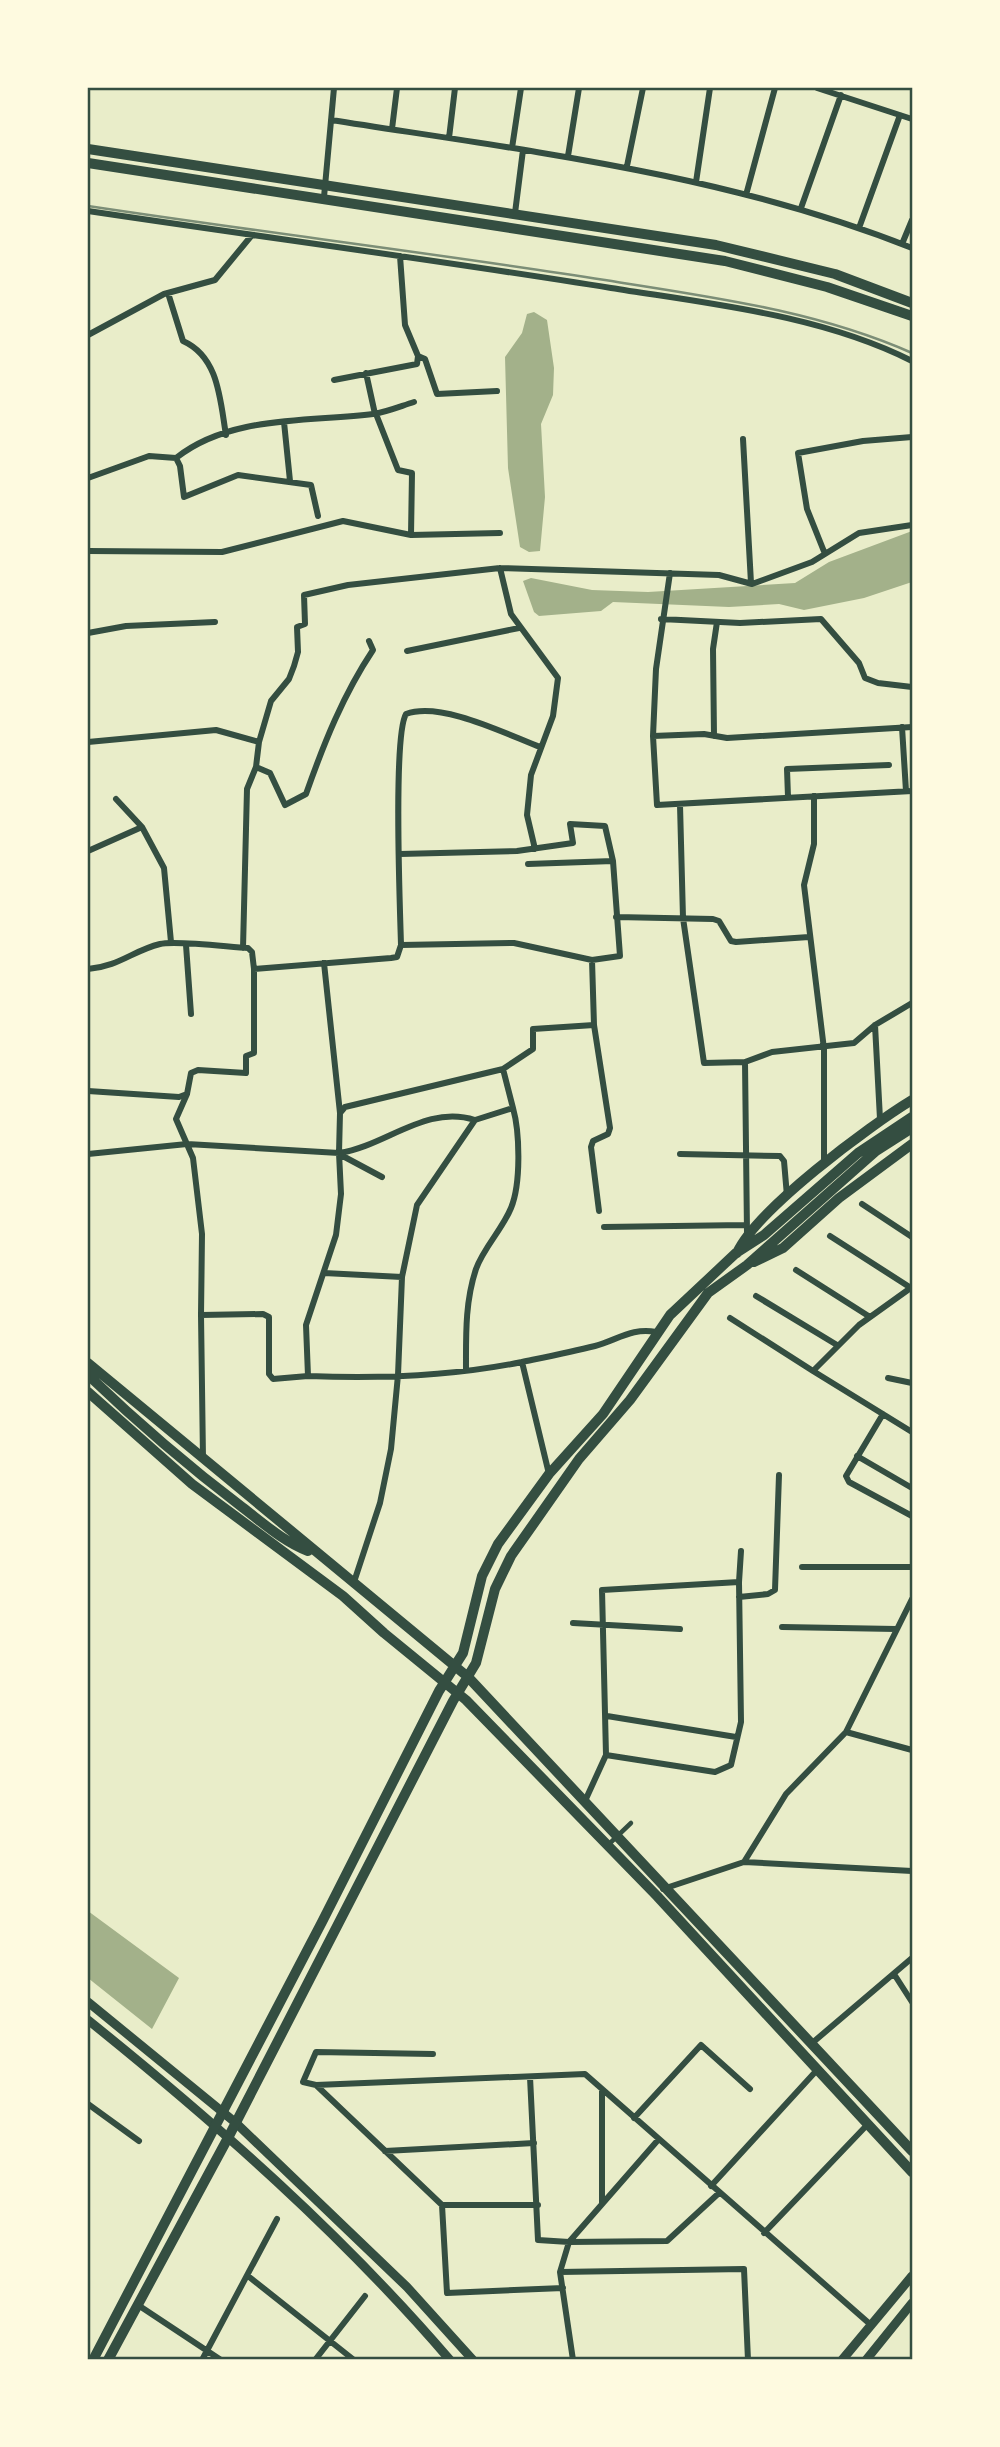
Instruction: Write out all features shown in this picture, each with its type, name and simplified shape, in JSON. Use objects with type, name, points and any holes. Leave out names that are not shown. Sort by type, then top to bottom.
[{"type":"main road","points":[[88,149],[716,245],[835,274],[912,303]]},
{"type":"main road","points":[[88,163],[324,197],[725,261],[827,287],[912,316]]},
{"type":"main road","points":[[736,1253],[746,1229],[880,1119],[912,1100]]},
{"type":"main road","points":[[747,1265],[768,1240],[858,1153],[912,1117]]},
{"type":"main road","points":[[93,2360],[468,1642],[487,1563],[549,1474],[603,1414],[670,1315],[736,1253],[768,1240],[876,1151],[912,1128]]},
{"type":"main road","points":[[108,2360],[236,2123],[468,1677],[481,1649],[502,1572],[533,1522],[579,1459],[630,1400],[680,1330],[694,1316],[708,1293],[747,1265],[783,1248],[839,1198],[912,1144]]},
{"type":"main road","points":[[88,1362],[468,1677],[667,1886],[912,2151]]},
{"type":"main road","points":[[88,1375],[139,1424],[271,1529],[294,1545],[316,1553]]},
{"type":"main road","points":[[88,1392],[192,1484],[344,1596],[458,1693],[657,1896],[912,2172]]},
{"type":"main road","points":[[88,2002],[236,2123],[407,2287],[473,2360]]},
{"type":"main road","points":[[88,2020],[229,2136],[395,2298],[450,2360]]},
{"type":"main road","points":[[842,2360],[912,2276]]},
{"type":"main road","points":[[866,2360],[912,2303]]},
{"type":"street","points":[[324,197],[334,88]]},
{"type":"street","points":[[392,129],[397,88]]},
{"type":"street","points":[[449,138],[454,88]]},
{"type":"street","points":[[512,148],[521,88]]},
{"type":"street","points":[[568,156],[579,88]]},
{"type":"street","points":[[627,166],[643,88]]},
{"type":"street","points":[[696,181],[710,88]]},
{"type":"street","points":[[746,195],[775,88]]},
{"type":"street","points":[[817,88],[912,119]]},
{"type":"street","points":[[801,208],[841,95]]},
{"type":"street","points":[[859,228],[900,115]]},
{"type":"street","points":[[331,120],[568,156],[696,181],[801,208],[912,248]]},
{"type":"street","points":[[515,213],[523,150]]},
{"type":"street","points":[[88,211],[700,303],[807,324],[885,347],[912,361]]},
{"type":"street","points":[[902,244],[912,220]]},
{"type":"street","points":[[88,335],[168,293],[215,280],[252,235]]},
{"type":"street","points":[[334,380],[417,365],[418,356],[405,326],[400,256]]},
{"type":"street","points":[[168,293],[183,341],[198,348],[208,362],[218,388],[226,435]]},
{"type":"street","points":[[418,356],[425,359],[437,394],[497,391]]},
{"type":"street","points":[[366,373],[375,414],[398,470],[412,473],[411,536]]},
{"type":"street","points":[[88,478],[149,456],[176,458],[190,448],[242,427],[375,414],[414,401]]},
{"type":"street","points":[[284,422],[290,481]]},
{"type":"street","points":[[825,554],[807,509],[798,453],[863,441],[912,437]]},
{"type":"street","points":[[743,439],[751,583]]},
{"type":"street","points":[[176,458],[180,466],[184,497],[238,475],[290,481],[311,485],[318,516]]},
{"type":"street","points":[[88,551],[222,552],[343,520],[411,536],[499,533]]},
{"type":"street","points":[[203,1459],[202,1234],[193,1158],[176,1119],[187,1094],[191,1073],[198,1070],[246,1073],[246,1056],[254,1053],[254,969],[247,949],[247,789],[256,767],[259,741],[271,701],[289,679],[294,666],[298,652],[297,627],[305,624],[304,595],[348,585],[500,568],[719,575],[751,583],[784,574],[825,554],[859,533],[912,525]]},
{"type":"street","points":[[500,568],[510,614],[558,678],[553,716],[531,775],[527,815],[535,849]]},
{"type":"street","points":[[670,573],[661,619],[653,736],[655,803],[662,806],[909,791],[902,727]]},
{"type":"street","points":[[661,619],[717,622],[821,619],[859,663],[865,678],[878,683],[912,687]]},
{"type":"street","points":[[88,633],[126,626],[215,622]]},
{"type":"street","points":[[714,736],[713,649],[717,622]]},
{"type":"street","points":[[407,651],[519,628]]},
{"type":"street","points":[[256,767],[270,773],[285,805],[306,794],[328,732],[373,650],[369,641]]},
{"type":"street","points":[[254,969],[397,957],[401,945],[402,741],[406,714],[445,714],[485,723],[540,747]]},
{"type":"street","points":[[653,736],[727,738],[912,727]]},
{"type":"street","points":[[88,742],[216,730],[259,741]]},
{"type":"street","points":[[789,797],[787,769],[890,765]]},
{"type":"street","points":[[814,796],[814,845],[804,885],[824,1049],[824,1163]]},
{"type":"street","points":[[116,799],[142,827],[164,868],[170,942]]},
{"type":"street","points":[[680,805],[683,918],[704,1063],[745,1062],[772,1052],[824,1049],[853,1043],[907,1003],[912,1003]]},
{"type":"street","points":[[400,854],[535,849],[573,843],[570,824],[605,826],[612,861],[620,956],[592,960],[514,943],[401,945]]},
{"type":"street","points":[[88,851],[142,827]]},
{"type":"street","points":[[528,864],[612,861]]},
{"type":"street","points":[[616,917],[719,921],[725,935],[736,942],[809,937]]},
{"type":"street","points":[[88,969],[115,965],[148,948],[170,942],[247,949]]},
{"type":"street","points":[[186,945],[191,1014]]},
{"type":"street","points":[[592,960],[594,1026],[610,1128],[608,1134],[593,1141],[592,1147],[599,1211]]},
{"type":"street","points":[[308,1376],[306,1325],[336,1235],[341,1194],[340,1113],[324,963]]},
{"type":"street","points":[[875,1025],[880,1119]]},
{"type":"street","points":[[340,1113],[345,1107],[503,1069],[533,1049],[533,1029],[594,1026]]},
{"type":"street","points":[[604,1227],[746,1229],[745,1062]]},
{"type":"street","points":[[466,1370],[466,1308],[477,1267],[512,1207],[519,1130],[503,1069]]},
{"type":"street","points":[[88,1091],[179,1097],[187,1094]]},
{"type":"street","points":[[88,1154],[187,1144],[339,1154],[359,1150],[401,1129],[449,1115],[475,1120],[513,1108]]},
{"type":"street","points":[[355,1583],[380,1503],[391,1449],[398,1375],[402,1277],[417,1205],[475,1120]]},
{"type":"street","points":[[339,1154],[382,1177]]},
{"type":"street","points":[[680,1154],[783,1158],[787,1198]]},
{"type":"street","points":[[862,1204],[912,1237]]},
{"type":"street","points":[[813,1371],[837,1345],[870,1317],[912,1287],[830,1236]]},
{"type":"street","points":[[796,1270],[870,1317]]},
{"type":"street","points":[[324,1273],[402,1277]]},
{"type":"street","points":[[756,1296],[837,1345]]},
{"type":"street","points":[[201,1315],[267,1315],[271,1378],[398,1375],[466,1370],[522,1362],[604,1343],[628,1332],[656,1332]]},
{"type":"street","points":[[730,1318],[912,1432]]},
{"type":"street","points":[[522,1362],[549,1474]]},
{"type":"street","points":[[888,1378],[912,1383]]},
{"type":"street","points":[[883,1414],[846,1470],[849,1482],[912,1516]]},
{"type":"street","points":[[857,1456],[912,1488]]},
{"type":"street","points":[[739,1597],[768,1594],[775,1590],[779,1475]]},
{"type":"street","points":[[606,1755],[715,1772],[731,1765],[741,1721],[741,1551]]},
{"type":"street","points":[[802,1567],[912,1567]]},
{"type":"street","points":[[585,1801],[606,1755],[602,1590],[739,1582]]},
{"type":"street","points":[[744,1861],[786,1794],[846,1732],[912,1599]]},
{"type":"street","points":[[573,1623],[603,1627],[680,1629]]},
{"type":"street","points":[[782,1627],[896,1629]]},
{"type":"street","points":[[607,1716],[736,1737]]},
{"type":"street","points":[[846,1732],[912,1749]]},
{"type":"street","points":[[605,1848],[631,1824]]},
{"type":"street","points":[[657,1896],[667,1886],[744,1861],[912,1871]]},
{"type":"street","points":[[811,2044],[912,1958]]},
{"type":"street","points":[[894,1974],[912,2002]]},
{"type":"street","points":[[634,2118],[701,2045],[750,2089]]},
{"type":"street","points":[[433,2054],[316,2052],[303,2082],[316,2085],[585,2074],[872,2325]]},
{"type":"street","points":[[711,2186],[817,2070]]},
{"type":"street","points":[[530,2077],[538,2240],[667,2241],[719,2193]]},
{"type":"street","points":[[316,2085],[442,2206],[447,2293],[563,2288]]},
{"type":"street","points":[[602,2089],[602,2203]]},
{"type":"street","points":[[88,2104],[139,2141]]},
{"type":"street","points":[[764,2233],[867,2125]]},
{"type":"street","points":[[573,2360],[561,2272],[569,2242],[658,2140]]},
{"type":"street","points":[[385,2151],[534,2143]]},
{"type":"street","points":[[442,2206],[538,2205]]},
{"type":"street","points":[[202,2360],[277,2219]]},
{"type":"street","points":[[561,2272],[744,2269],[748,2360]]},
{"type":"street","points":[[248,2276],[333,2340],[354,2360]]},
{"type":"street","points":[[315,2360],[365,2296]]},
{"type":"street","points":[[136,2304],[221,2360]]},
{"type":"shaded area","points":[[534,312],[547,320],[554,368],[553,395],[541,424],[545,497],[540,551],[529,552],[520,547],[508,468],[505,357],[522,333],[527,314]]},
{"type":"shaded area","points":[[912,531],[912,582],[864,598],[804,610],[779,604],[729,607],[613,602],[601,611],[539,616],[534,612],[523,581],[531,578],[592,590],[648,592],[795,583],[829,562]]},
{"type":"shaded area","points":[[88,1911],[179,1978],[152,2029],[88,1978]]},
{"type":"railway","points":[[88,206],[540,270],[723,299],[800,315],[875,338],[912,353]]}]
